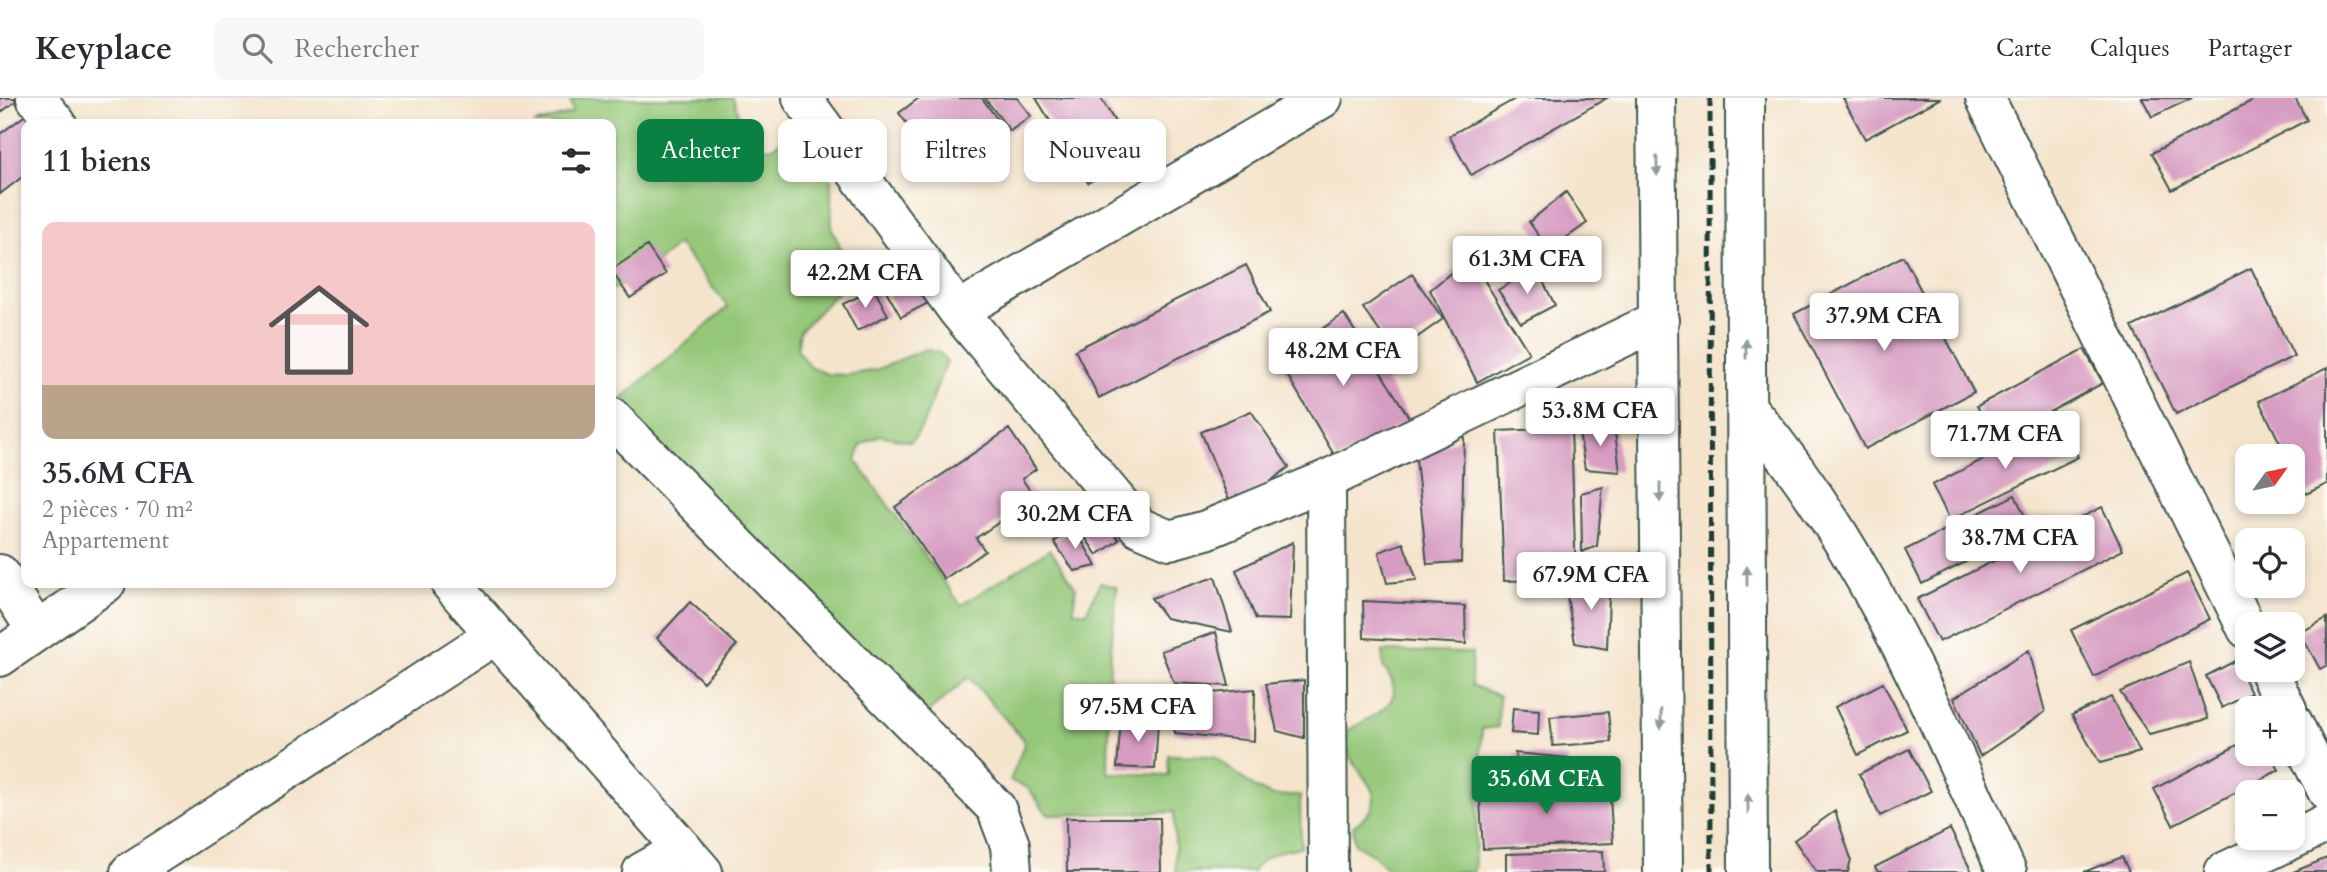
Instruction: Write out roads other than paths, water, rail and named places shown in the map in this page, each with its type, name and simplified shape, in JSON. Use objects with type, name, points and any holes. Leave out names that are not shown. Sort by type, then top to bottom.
[{"type":"street","points":[[36,98],[53,119]]},
{"type":"street","points":[[802,98],[958,311],[1139,527],[1170,540],[1206,530],[1326,480],[1659,320]]},
{"type":"street","points":[[958,311],[1323,98]]},
{"type":"street","points":[[1656,98],[1662,872]]},
{"type":"street","points":[[1745,98],[1748,872]]},
{"type":"street","points":[[1985,98],[2239,612]]},
{"type":"street","points":[[1746,408],[1779,445],[1850,552],[1930,705],[2007,872]]},
{"type":"street","points":[[616,421],[996,808],[1010,845],[1012,872]]},
{"type":"street","points":[[1326,480],[1328,872]]},
{"type":"street","points":[[0,573],[36,630]]},
{"type":"street","points":[[0,657],[99,588]]},
{"type":"street","points":[[454,588],[693,861],[642,872]]},
{"type":"street","points":[[130,872],[495,635]]},
{"type":"street","points":[[2305,747],[2327,791]]},
{"type":"street","points":[[2224,872],[2327,823]]},
{"type":"railway","points":[[1710,98],[1711,872]]}]
